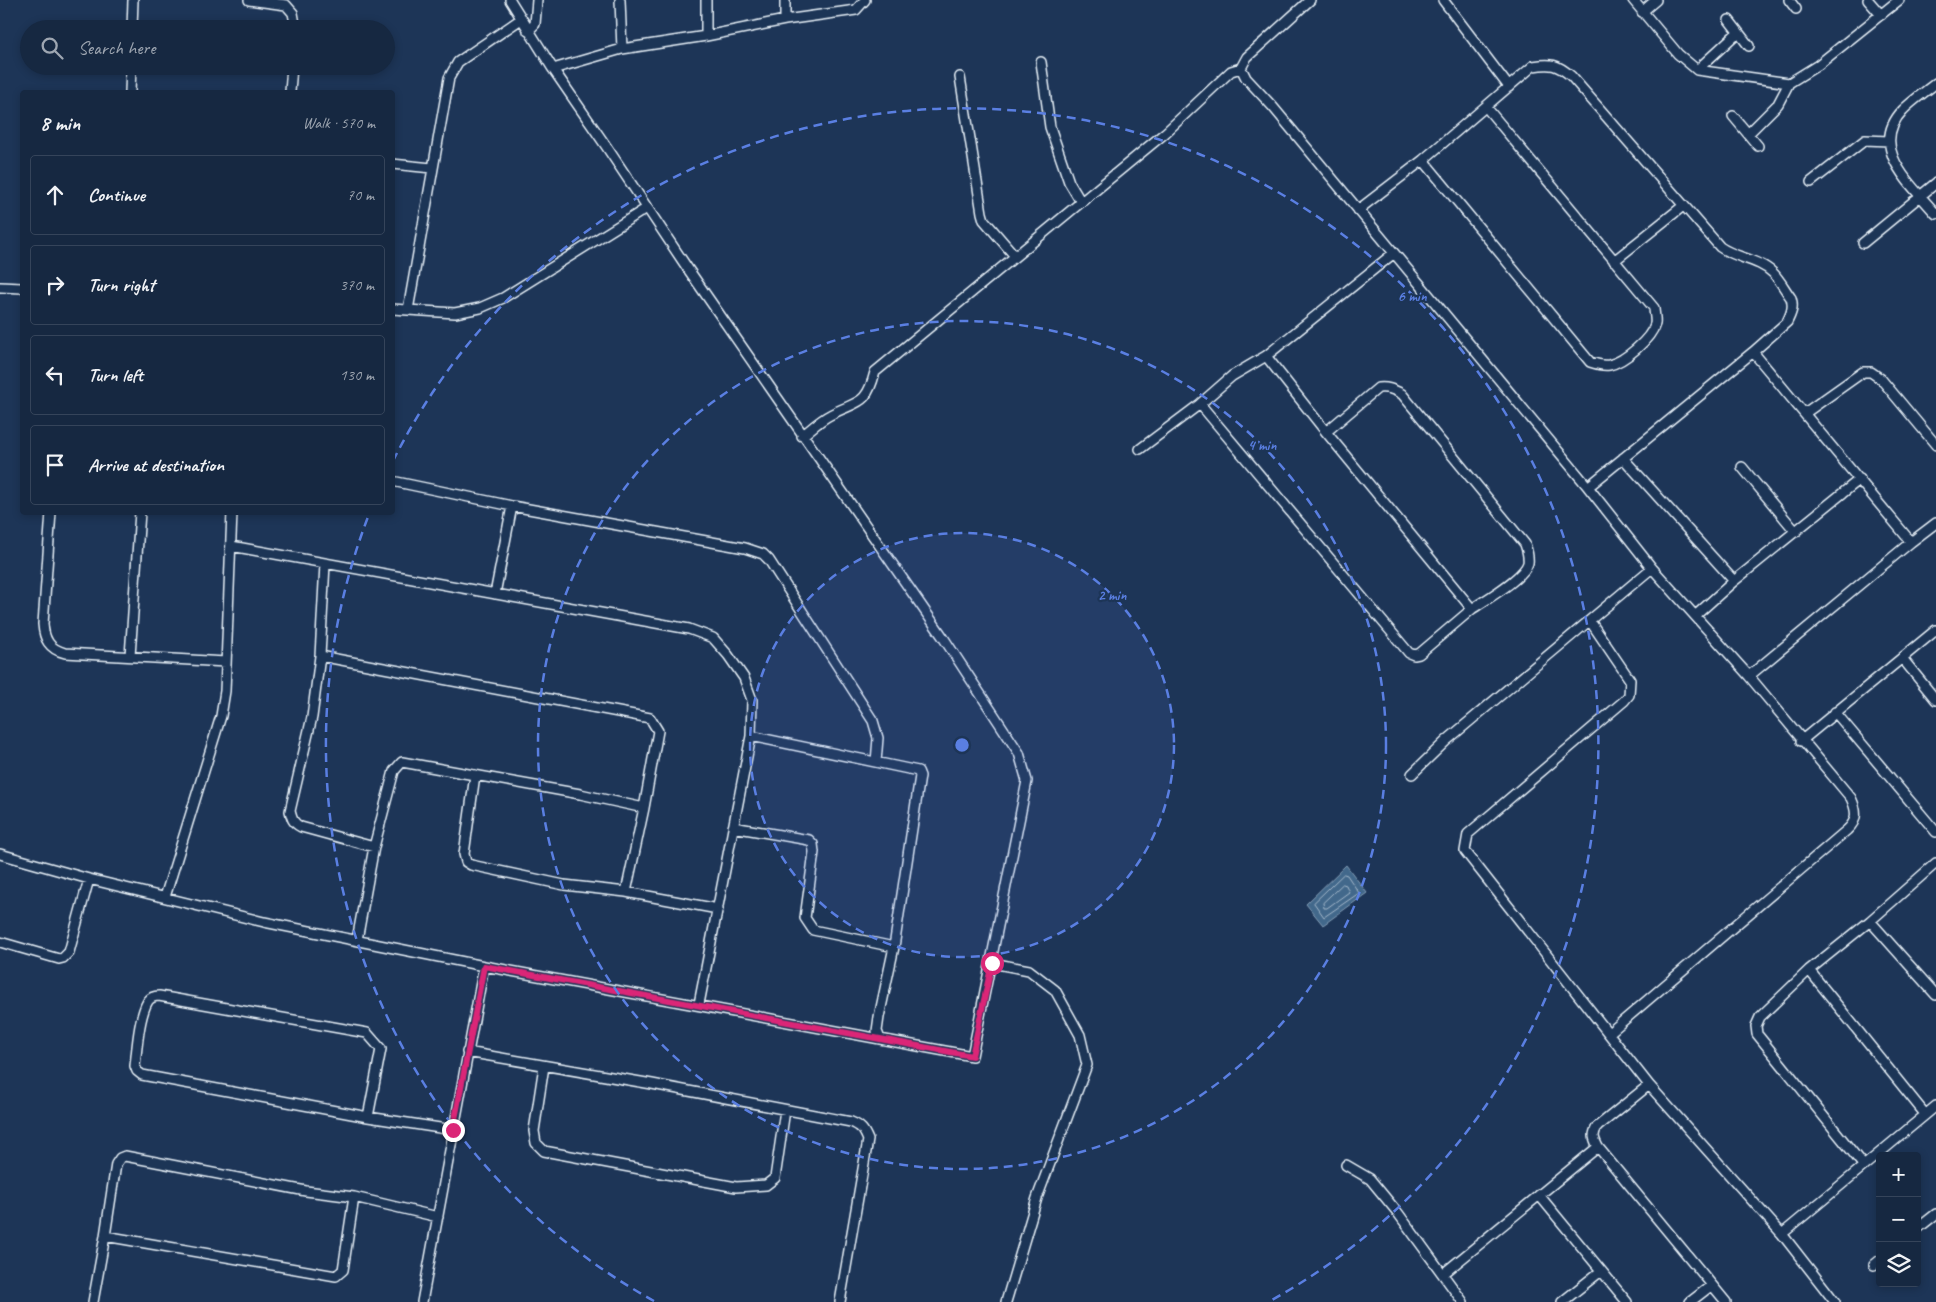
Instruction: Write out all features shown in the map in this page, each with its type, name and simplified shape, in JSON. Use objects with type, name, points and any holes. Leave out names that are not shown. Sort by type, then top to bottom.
[{"type":"street","points":[[132,20],[133,0]]},
{"type":"street","points":[[249,0],[286,5],[293,13],[294,20]]},
{"type":"street","points":[[0,854],[89,879],[166,896],[264,922],[484,966],[972,1056],[1027,781],[1019,753],[863,521],[802,436],[553,69],[510,0]]},
{"type":"street","points":[[528,31],[535,24],[537,0]]},
{"type":"street","points":[[620,0],[622,49]]},
{"type":"street","points":[[706,0],[706,36]]},
{"type":"street","points":[[785,0],[785,20]]},
{"type":"street","points":[[553,69],[622,49],[706,36],[785,20],[856,10],[865,0]]},
{"type":"street","points":[[1241,68],[1246,57],[1310,0]]},
{"type":"street","points":[[1443,0],[1509,87]]},
{"type":"street","points":[[1633,0],[1678,54],[1697,70],[1789,83]]},
{"type":"street","points":[[1642,12],[1656,0]]},
{"type":"street","points":[[1789,0],[1796,8]]},
{"type":"street","points":[[1868,0],[1881,14]]},
{"type":"street","points":[[1748,134],[1778,104],[1789,83],[1818,65],[1899,0]]},
{"type":"street","points":[[408,310],[449,78],[458,62],[521,19]]},
{"type":"street","points":[[1729,20],[1749,46]]},
{"type":"street","points":[[1697,70],[1738,32]]},
{"type":"street","points":[[1040,62],[1050,127],[1069,182],[1081,202]]},
{"type":"street","points":[[1358,210],[1423,160],[1533,66],[1547,64],[1561,67],[1720,247],[1773,273],[1791,298],[1792,309],[1787,322],[1588,487]]},
{"type":"street","points":[[802,436],[829,415],[864,400],[871,388],[875,372],[1165,133],[1230,71],[1241,68]]},
{"type":"street","points":[[1241,68],[1246,78],[1273,107],[1588,487],[1652,568],[1748,676],[1851,798],[1856,809],[1855,823],[1609,1033]]},
{"type":"street","points":[[130,90],[131,75]]},
{"type":"street","points":[[290,90],[291,75]]},
{"type":"street","points":[[960,77],[984,220],[1015,256]]},
{"type":"street","points":[[1936,83],[1899,115],[1890,133],[1889,141],[1896,165],[1936,214]]},
{"type":"street","points":[[1423,160],[1590,362],[1598,365],[1610,365],[1642,344],[1651,335],[1655,322],[1654,308],[1486,107]]},
{"type":"street","points":[[1733,116],[1758,146]]},
{"type":"street","points":[[1811,182],[1864,140],[1889,141]]},
{"type":"street","points":[[395,164],[432,168]]},
{"type":"street","points":[[1862,243],[1936,183]]},
{"type":"street","points":[[1614,261],[1683,206]]},
{"type":"street","points":[[395,309],[455,313],[480,308],[503,298],[647,208]]},
{"type":"street","points":[[1140,449],[1200,404],[1232,376],[1266,356],[1394,254]]},
{"type":"street","points":[[0,287],[20,288]]},
{"type":"street","points":[[1752,352],[1911,542]]},
{"type":"street","points":[[1266,356],[1472,609]]},
{"type":"street","points":[[1805,413],[1863,372],[1870,372],[1881,379],[1936,446]]},
{"type":"street","points":[[1200,404],[1409,653],[1419,654],[1472,609],[1520,575],[1527,566],[1529,557],[1525,544],[1402,394],[1392,389],[1378,388],[1326,432]]},
{"type":"street","points":[[1623,458],[1734,582]]},
{"type":"street","points":[[1742,467],[1796,532]]},
{"type":"street","points":[[1695,616],[1860,479]]},
{"type":"street","points":[[395,482],[512,506],[745,548],[763,554],[769,560],[813,626],[873,722],[878,738],[876,762]]},
{"type":"street","points":[[495,594],[512,506]]},
{"type":"street","points":[[51,515],[43,624],[44,634],[52,648],[65,653],[226,662]]},
{"type":"street","points":[[130,656],[140,515]]},
{"type":"street","points":[[166,896],[220,716],[225,691],[232,515]]},
{"type":"street","points":[[1748,676],[1936,522]]},
{"type":"street","points":[[231,546],[689,629],[713,638],[728,655],[750,690],[752,700],[751,736],[698,1004]]},
{"type":"street","points":[[325,564],[320,656],[312,717],[290,811],[295,824],[301,827],[374,847]]},
{"type":"street","points":[[1412,774],[1446,741],[1652,568]]},
{"type":"street","points":[[1590,621],[1630,680],[1629,694],[1624,702],[1468,834],[1465,851],[1649,1084],[1782,1234],[1836,1302]]},
{"type":"street","points":[[1802,741],[1936,630]]},
{"type":"street","points":[[320,656],[650,718],[658,731],[626,892]]},
{"type":"street","points":[[1902,658],[1936,700]]},
{"type":"street","points":[[1836,712],[1936,832]]},
{"type":"street","points":[[751,736],[918,771],[920,776],[894,947],[878,1017],[880,1039]]},
{"type":"street","points":[[357,940],[374,847],[394,771],[402,762],[580,794],[644,808]]},
{"type":"street","points":[[475,775],[464,854],[466,862],[471,865],[564,885],[626,892],[718,910]]},
{"type":"street","points":[[733,827],[809,840],[813,844],[814,852],[805,918],[808,924],[814,930],[894,947]]},
{"type":"street","points":[[1863,1165],[1757,1034],[1756,1026],[1760,1017],[1809,970],[1870,921],[1936,863]]},
{"type":"street","points":[[0,942],[59,959],[66,956],[69,952],[89,879]]},
{"type":"street","points":[[1870,921],[1936,996]]},
{"type":"street","points":[[992,963],[1029,970],[1055,990],[1080,1035],[1087,1065],[1037,1198],[1006,1302]]},
{"type":"street","points":[[422,1302],[484,966]]},
{"type":"street","points":[[1809,970],[1925,1114]]},
{"type":"street","points":[[368,1117],[381,1049],[367,1033],[159,996],[152,997],[148,1001],[138,1033],[135,1066],[142,1075],[368,1117],[453,1130]]},
{"type":"street","points":[[467,1052],[652,1084],[860,1125],[868,1140],[840,1302]]},
{"type":"street","points":[[544,1066],[534,1131],[536,1142],[544,1151],[736,1187],[766,1185],[775,1178],[785,1110]]},
{"type":"street","points":[[1649,1084],[1597,1127],[1594,1139],[1598,1147],[1726,1302]]},
{"type":"street","points":[[1782,1234],[1936,1106]]},
{"type":"street","points":[[1443,1274],[1598,1147]]},
{"type":"street","points":[[93,1302],[106,1236],[116,1164],[120,1158],[125,1156],[306,1191],[354,1197],[438,1217]]},
{"type":"street","points":[[1346,1165],[1370,1179],[1463,1302]]},
{"type":"street","points":[[1540,1195],[1627,1302]]},
{"type":"street","points":[[106,1236],[336,1276],[343,1270],[354,1197]]},
{"type":"street","points":[[1921,1226],[1936,1214]]},
{"type":"street","points":[[1562,1302],[1601,1270]]},
{"type":"street","points":[[1690,1302],[1712,1284]]},
{"type":"water","points":[[1346,865],[1367,893],[1323,925],[1306,904]]},
{"type":"route","points":[[453,1130],[484,966],[972,1056],[992,963]]}]
